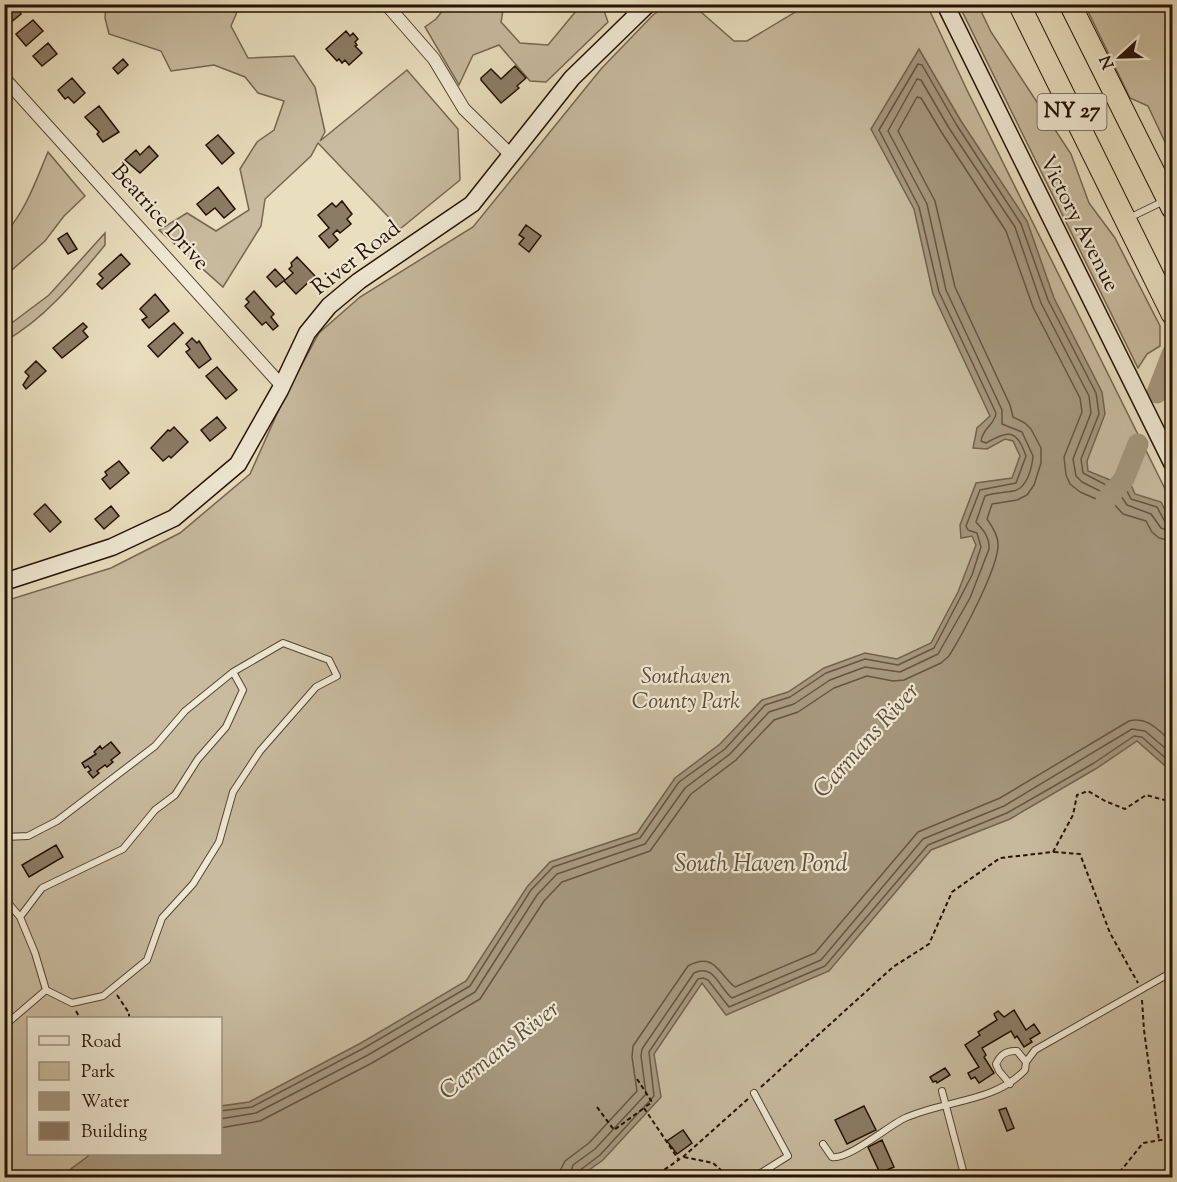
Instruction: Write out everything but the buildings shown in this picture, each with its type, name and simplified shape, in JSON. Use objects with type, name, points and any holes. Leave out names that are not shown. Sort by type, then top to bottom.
[{"type":"highway","name":"NY 27","points":[[1019,4],[1173,314]]},
{"type":"highway","name":"NY 27","points":[[1070,4],[1170,204]]},
{"type":"street","points":[[386,4],[434,59],[464,109],[512,156]]},
{"type":"street","name":"Victory Avenue","points":[[945,4],[1173,463]]},
{"type":"street","name":"River Road","points":[[4,582],[112,547],[174,518],[238,464],[282,387],[307,333],[329,306],[359,281],[472,204],[572,78],[637,8]]},
{"type":"street","name":"Beatrice Drive","points":[[4,78],[282,387]]},
{"type":"lane","points":[[1126,220],[1170,204]]},
{"type":"lane","points":[[4,837],[28,836],[57,821],[155,746],[185,711],[233,672],[283,643],[329,660],[337,676],[315,687],[260,751],[233,792],[219,842],[193,884],[162,918],[147,960],[103,996],[72,1003],[46,990],[35,952],[20,917],[4,898]]},
{"type":"lane","points":[[20,917],[42,888],[123,849],[155,810],[175,795],[198,759],[226,727],[243,690],[233,672]]},
{"type":"lane","points":[[823,1144],[832,1157],[843,1156],[903,1119],[946,1104],[994,1092],[1010,1084],[1025,1070],[1026,1062],[1035,1050],[1173,972]]},
{"type":"lane","points":[[4,1026],[46,990]]},
{"type":"lane","points":[[1010,1084],[996,1064],[999,1057],[1005,1053],[1017,1051],[1026,1062]]},
{"type":"lane","points":[[942,1092],[965,1178]]},
{"type":"lane","points":[[753,1178],[788,1156],[754,1093]]},
{"type":"path","points":[[1053,852],[1073,815],[1077,795],[1088,791],[1125,809],[1146,795],[1168,801],[1173,807]]},
{"type":"path","points":[[652,1178],[683,1157],[893,967],[929,944],[952,892],[1000,858],[1053,852],[1080,854],[1110,933],[1141,989],[1143,1030],[1159,1140]]},
{"type":"path","points":[[113,988],[129,1013],[129,1017]]},
{"type":"path","points":[[597,1107],[614,1130],[652,1102],[637,1079]]},
{"type":"path","points":[[644,1108],[679,1160]]},
{"type":"path","points":[[1115,1178],[1143,1143],[1173,1137]]},
{"type":"path","points":[[683,1157],[713,1164],[730,1178]]},
{"type":"green space","points":[[448,4],[504,5],[501,22],[520,43],[548,45],[581,5],[602,5],[608,22],[546,82],[530,81],[499,45],[473,55],[459,85],[425,27],[436,19]]},
{"type":"green space","points":[[106,5],[240,5],[231,26],[248,58],[294,56],[315,87],[325,132],[320,141],[407,70],[458,129],[460,180],[400,229],[318,143],[311,156],[265,199],[261,226],[223,287],[159,230],[187,213],[216,231],[249,210],[240,169],[257,142],[274,130],[284,101],[258,93],[245,77],[214,65],[171,71],[161,51],[109,34],[105,18]]},
{"type":"green space","name":"Southaven County Park","points":[[667,5],[693,5],[734,41],[747,41],[807,5],[927,5],[1172,503],[1172,1177],[5,1178],[5,601],[111,568],[180,533],[250,474],[285,396],[319,333],[360,297],[473,227],[601,69],[653,15]]},
{"type":"green space","points":[[959,5],[978,5],[991,32],[1071,154],[1089,203],[1115,238],[1160,326],[1160,346],[1147,354],[1138,368]]},
{"type":"green space","points":[[1085,5],[1172,5],[1172,157],[1148,106],[1130,98]]},
{"type":"green space","points":[[48,152],[85,196],[64,216],[45,241],[5,276],[5,233],[25,205]]},
{"type":"green space","points":[[105,233],[105,245],[71,285],[33,322],[5,341],[5,328],[49,295]]},
{"type":"water","name":"South Haven Pond","points":[[919,49],[961,121],[1027,221],[1054,298],[1102,392],[1105,414],[1087,461],[1088,471],[1110,480],[1115,479],[1116,476],[1132,481],[1131,485],[1135,494],[1161,502],[1172,523],[1172,772],[1137,741],[1097,768],[1010,819],[931,850],[829,971],[726,1015],[702,983],[654,1054],[661,1097],[603,1160],[579,1177],[60,1177],[90,1155],[222,1155],[222,1106],[249,1102],[361,1043],[466,981],[527,887],[550,862],[637,833],[675,778],[720,744],[762,700],[788,692],[824,668],[865,653],[897,659],[931,643],[958,592],[976,545],[972,536],[961,538],[960,525],[976,483],[1012,478],[1020,456],[1013,441],[1005,439],[987,449],[973,448],[977,428],[990,416],[933,294],[914,209],[871,129]]},
{"type":"waterway","name":"Carmans River","points":[[1157,393],[1172,354]]},
{"type":"waterway","name":"Carmans River","points":[[1106,500],[1124,479],[1138,444]]}]
